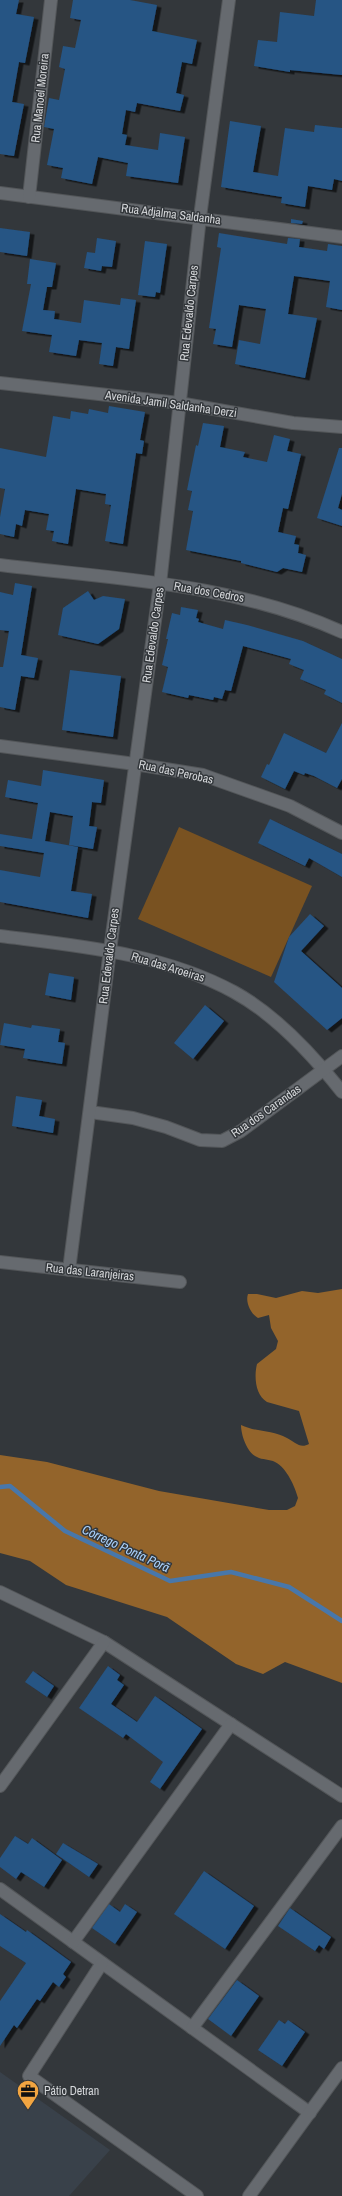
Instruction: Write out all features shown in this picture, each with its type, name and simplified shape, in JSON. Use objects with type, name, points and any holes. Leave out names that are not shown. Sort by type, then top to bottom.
[{"type":"street","name":"Rua Manoel Moreira","points":[[29,197],[51,0]]},
{"type":"street","name":"Rua Edevaldo Carpes","points":[[69,1270],[110,950],[160,584],[200,217],[229,0]]},
{"type":"street","name":"Rua Adjalma Saldanha","points":[[0,193],[200,217],[342,237]]},
{"type":"street","name":"Avenida Jamil Saldanha Derzi","points":[[0,384],[179,403],[292,423],[342,427]]},
{"type":"street","name":"Rua dos Cedros","points":[[0,565],[204,589],[262,603],[312,618],[342,632]]},
{"type":"street","name":"Rua das Perobas","points":[[0,746],[136,764],[203,775],[290,806],[342,833]]},
{"type":"street","name":"Rua das Aroeiras","points":[[0,936],[110,950],[198,975],[234,992],[271,1016],[325,1070],[342,1092]]},
{"type":"street","name":"Rua dos Carandas","points":[[90,1112],[132,1118],[166,1127],[200,1140],[222,1142],[241,1131],[342,1056]]},
{"type":"street","name":"Rua das Laranjeiras","points":[[0,1262],[180,1282]]},
{"type":"street","points":[[0,1592],[104,1642],[342,1796]]},
{"type":"street","points":[[0,1786],[104,1642]]},
{"type":"street","points":[[73,1942],[231,1724]]},
{"type":"street","points":[[192,2028],[342,1826]]},
{"type":"street","points":[[0,1890],[310,2112]]},
{"type":"street","points":[[102,1963],[29,2076],[197,2196]]},
{"type":"street","points":[[249,2196],[342,2068]]},
{"type":"shaded area","points":[[179,827],[312,886],[271,977],[138,919]]},
{"type":"shaded area","points":[[342,1289],[342,1683],[285,1662],[263,1674],[236,1664],[167,1617],[66,1585],[30,1561],[0,1553],[0,1455],[47,1462],[159,1491],[269,1510],[287,1510],[295,1506],[298,1498],[293,1483],[287,1473],[275,1462],[253,1455],[245,1443],[242,1434],[241,1425],[252,1429],[281,1435],[303,1446],[309,1444],[299,1411],[267,1402],[260,1395],[256,1385],[257,1364],[276,1349],[278,1341],[271,1328],[269,1315],[258,1318],[255,1316],[249,1308],[247,1297],[248,1294],[257,1294],[276,1298],[302,1291],[318,1293]]},
{"type":"shaded area","name":"Pátio Detran","points":[[0,2072],[110,2150],[69,2196],[0,2196]]},
{"type":"building","points":[[0,0],[19,0],[16,14],[34,17],[25,63],[19,62],[12,102],[24,104],[14,156],[0,154]]},
{"type":"building","points":[[73,0],[130,0],[157,5],[152,31],[197,40],[192,64],[182,62],[176,93],[184,95],[180,111],[137,103],[135,112],[126,110],[122,134],[127,135],[125,145],[158,150],[160,133],[185,137],[178,183],[126,176],[128,163],[98,157],[92,184],[61,178],[63,168],[47,165],[54,129],[44,127],[49,98],[59,100],[65,69],[59,67],[63,46],[75,48],[81,20],[70,18]]},
{"type":"building","points":[[316,0],[342,0],[342,75],[290,70],[290,72],[254,66],[258,40],[277,42],[280,12],[314,16]]},
{"type":"building","points":[[230,121],[261,126],[253,172],[278,176],[285,128],[314,132],[315,125],[342,128],[342,181],[334,179],[332,190],[308,186],[305,207],[281,203],[282,197],[221,187]]},
{"type":"building","points":[[291,219],[303,221],[302,224],[291,223]]},
{"type":"building","points":[[0,228],[30,232],[27,256],[0,252]]},
{"type":"building","points":[[219,233],[287,244],[288,238],[300,239],[299,247],[327,251],[328,244],[342,246],[342,310],[326,307],[330,281],[294,276],[288,314],[317,318],[305,378],[235,364],[239,340],[260,344],[266,309],[239,305],[232,347],[213,344],[216,329],[209,328],[221,248],[217,247]]},
{"type":"building","points":[[97,238],[116,241],[112,267],[102,266],[101,271],[84,268],[87,252],[95,253]]},
{"type":"building","points":[[145,241],[167,244],[160,293],[156,292],[155,297],[138,295]]},
{"type":"building","points":[[30,259],[56,263],[52,287],[47,287],[43,310],[55,311],[54,319],[81,323],[84,300],[120,305],[121,298],[136,300],[129,349],[116,347],[113,366],[99,364],[102,343],[79,340],[76,356],[49,352],[52,335],[22,331],[31,284],[27,284]]},
{"type":"building","points":[[109,406],[145,412],[140,440],[144,441],[142,454],[136,453],[123,544],[105,541],[111,505],[105,504],[106,494],[76,489],[68,544],[52,541],[54,531],[46,530],[49,514],[25,510],[22,526],[16,524],[14,537],[0,534],[0,517],[5,489],[0,488],[0,448],[46,457],[53,416],[70,419],[71,411],[88,414],[89,409],[108,413]]},
{"type":"building","points":[[203,423],[224,426],[220,447],[245,452],[243,457],[267,462],[274,435],[290,439],[287,451],[301,454],[288,509],[283,508],[278,532],[296,536],[294,544],[299,545],[298,553],[306,555],[302,572],[283,568],[277,572],[241,563],[241,561],[186,550],[193,511],[188,510],[192,491],[187,490],[196,445],[198,446]]},
{"type":"building","points":[[339,448],[342,448],[342,494],[338,508],[342,510],[342,526],[317,518]]},
{"type":"building","points":[[15,583],[32,586],[21,655],[38,658],[34,678],[21,676],[15,710],[0,707],[0,667],[3,667],[9,631],[0,630],[0,592],[13,595]]},
{"type":"building","points":[[88,591],[94,600],[103,596],[125,599],[119,629],[98,644],[58,635],[63,608]]},
{"type":"building","points":[[181,607],[198,610],[196,618],[199,619],[198,622],[223,629],[225,620],[247,625],[303,641],[342,659],[342,703],[324,694],[326,690],[300,679],[304,670],[289,664],[291,659],[243,646],[231,691],[225,690],[222,699],[214,697],[213,700],[189,695],[188,698],[162,692],[168,667],[162,665],[168,639],[166,639],[172,613],[180,615]]},
{"type":"building","points":[[70,670],[121,676],[113,737],[62,730]]},
{"type":"building","points":[[342,723],[342,779],[337,788],[314,776],[305,773],[304,775],[294,771],[285,789],[261,777],[267,764],[269,765],[284,733],[326,753]]},
{"type":"building","points":[[43,770],[104,780],[101,803],[92,802],[89,826],[97,827],[93,849],[69,845],[73,816],[50,812],[45,841],[78,847],[71,891],[92,894],[88,918],[0,902],[0,870],[40,877],[44,853],[0,846],[0,834],[32,839],[38,803],[5,797],[8,780],[41,786]]},
{"type":"building","points":[[270,819],[342,854],[342,877],[309,858],[305,866],[258,843]]},
{"type":"building","points":[[310,914],[324,926],[301,951],[342,988],[342,1018],[327,1030],[274,982],[289,937]]},
{"type":"building","points":[[49,973],[74,977],[71,1000],[45,995]]},
{"type":"building","points":[[205,1005],[224,1021],[193,1059],[174,1043]]},
{"type":"building","points":[[4,1023],[31,1028],[32,1025],[60,1029],[58,1042],[65,1043],[62,1064],[23,1058],[25,1049],[0,1045]]},
{"type":"building","points":[[16,1096],[42,1100],[39,1116],[55,1119],[53,1133],[12,1126]]},
{"type":"building","points":[[108,1666],[120,1675],[117,1680],[124,1685],[111,1704],[137,1722],[155,1696],[202,1729],[160,1789],[150,1782],[163,1762],[126,1734],[123,1738],[79,1708]]},
{"type":"building","points":[[33,1671],[54,1686],[47,1697],[25,1682]]},
{"type":"building","points":[[15,1836],[28,1844],[32,1838],[62,1860],[44,1887],[21,1872],[16,1879],[0,1867],[0,1858]]},
{"type":"building","points":[[63,1843],[98,1864],[89,1877],[56,1854]]},
{"type":"building","points":[[204,1871],[254,1906],[225,1949],[174,1914]]},
{"type":"building","points":[[109,1904],[120,1912],[125,1904],[137,1912],[115,1944],[92,1928]]},
{"type":"building","points":[[290,1908],[331,1937],[324,1949],[319,1945],[315,1951],[278,1926]]},
{"type":"building","points":[[0,1914],[26,1932],[27,1930],[71,1962],[63,1974],[66,1977],[59,1987],[53,1982],[40,2001],[37,1999],[17,2028],[14,2025],[0,2046],[0,2001],[26,1963],[0,1946]]},
{"type":"building","points":[[237,1980],[259,1996],[231,2036],[208,2019]]},
{"type":"building","points":[[279,2020],[285,2024],[288,2020],[305,2032],[282,2066],[258,2050]]},
{"type":"waterway","name":"Córrego Ponta Porã","points":[[0,1487],[10,1486],[65,1531],[170,1581],[231,1572],[289,1587],[342,1621]]},
{"type":"place","name":"Pátio Detran","points":[[28,2110]]}]
